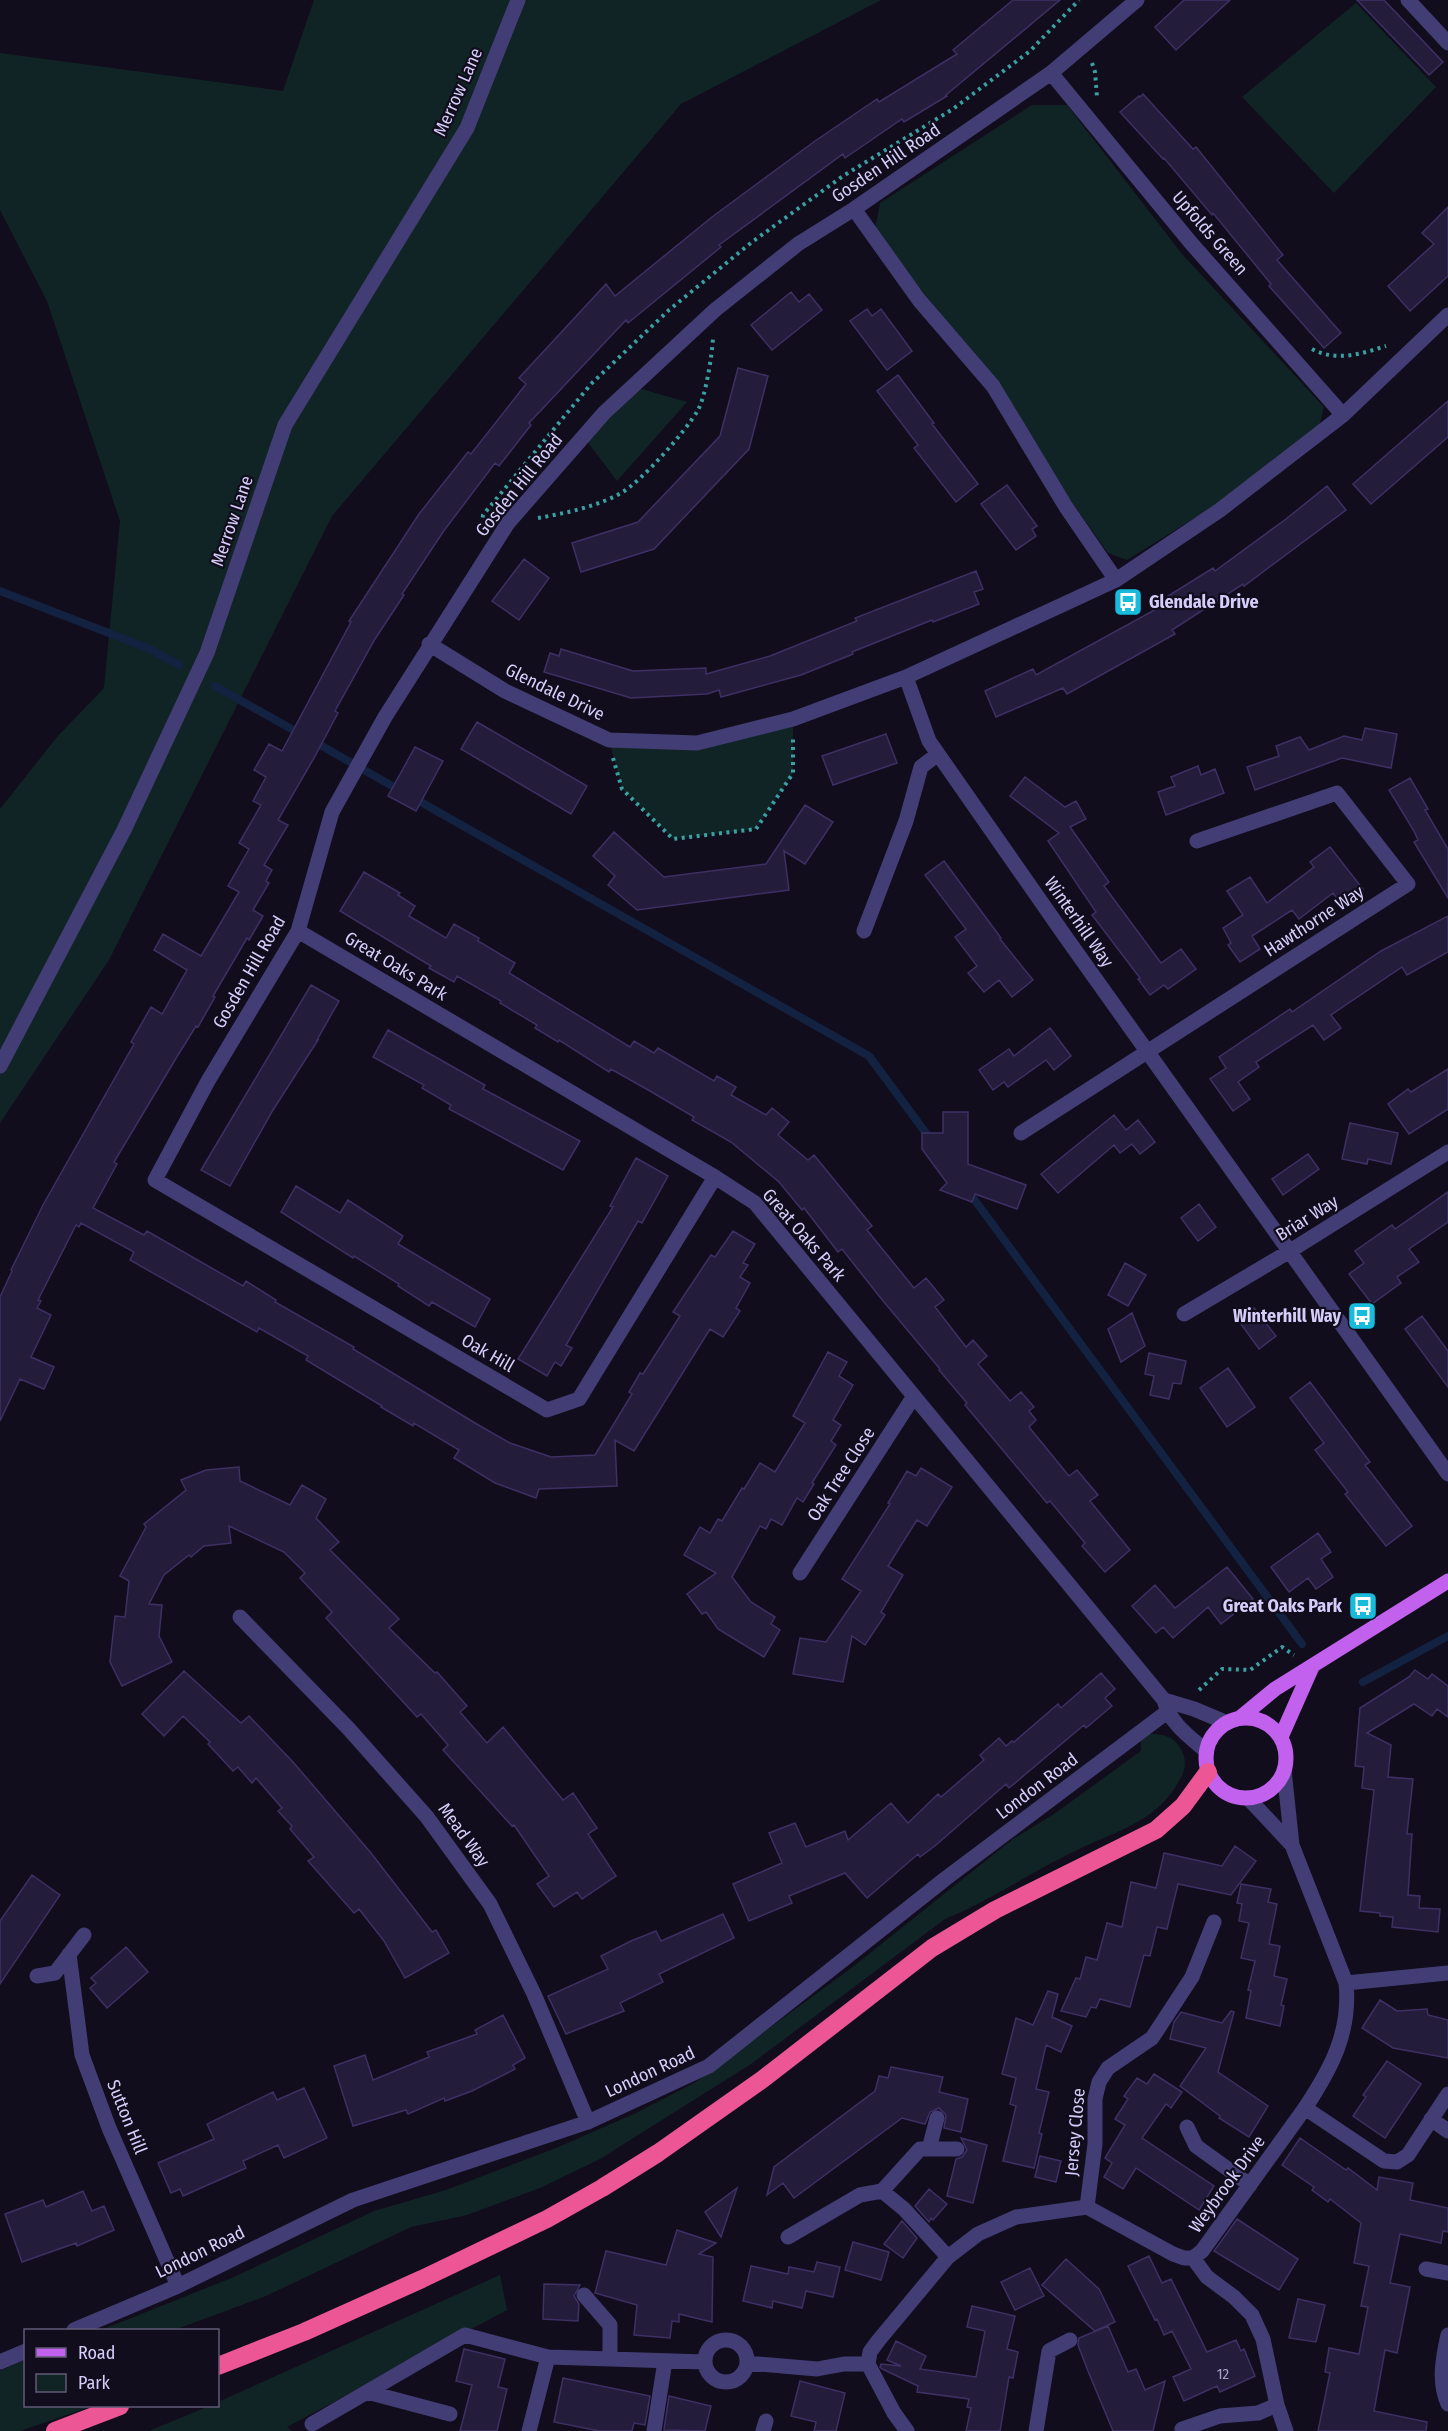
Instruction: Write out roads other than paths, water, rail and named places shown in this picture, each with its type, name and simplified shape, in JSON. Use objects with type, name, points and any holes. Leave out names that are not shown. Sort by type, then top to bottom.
[{"type":"highway","points":[[219,2366],[304,2332],[422,2279],[547,2218],[602,2188],[658,2153],[764,2079],[932,1948],[995,1910],[1156,1830],[1183,1806],[1208,1772]]},
{"type":"highway","points":[[55,2431],[117,2407]]},
{"type":"main road","points":[[1240,1717],[1257,1718],[1269,1725],[1281,1737],[1286,1758],[1278,1784],[1268,1793],[1248,1798],[1224,1792],[1214,1783],[1208,1772],[1205,1750],[1213,1734],[1225,1722],[1240,1717],[1275,1689],[1448,1581]]},
{"type":"main road","points":[[1281,1737],[1312,1667]]},
{"type":"street","name":"Merrow Lane","points":[[0,1066],[124,830],[207,653],[285,425],[467,128],[518,0]]},
{"type":"street","name":"Gosden Hill Road","points":[[155,1180],[208,1081],[298,931],[332,812],[429,644],[508,524],[604,413],[715,310],[798,244],[854,209],[1051,73],[1137,0]]},
{"type":"street","points":[[1408,0],[1448,43]]},
{"type":"street","name":"Upfolds Green","points":[[1051,73],[1191,243],[1343,415]]},
{"type":"street","points":[[854,209],[919,300],[993,386],[1066,507],[1116,580]]},
{"type":"street","name":"Glendale Drive","points":[[429,644],[505,691],[609,740],[697,743],[793,719],[906,677],[1116,580],[1220,510],[1343,415],[1448,315]]},
{"type":"street","name":"Winterhill Way","points":[[906,677],[929,741],[1448,1474]]},
{"type":"street","points":[[864,931],[906,821],[921,767],[938,754]]},
{"type":"street","name":"Hawthorne Way","points":[[1021,1133],[1149,1053],[1408,884],[1336,793],[1197,842]]},
{"type":"street","name":"Great Oaks Park","points":[[298,931],[715,1177],[754,1203],[1166,1706],[1181,1730],[1205,1750]]},
{"type":"street","name":"Briar Way","points":[[1184,1314],[1448,1152]]},
{"type":"street","name":"Oak Hill","points":[[155,1180],[547,1410],[579,1399],[715,1177]]},
{"type":"street","name":"Oak Tree Close","points":[[800,1573],[914,1396]]},
{"type":"street","name":"Mead Way","points":[[240,1617],[348,1728],[427,1817],[490,1904],[534,1994],[588,2122]]},
{"type":"street","points":[[1166,1706],[1182,1705],[1225,1722]]},
{"type":"street","name":"London Road","points":[[79,2329],[178,2286],[353,2200],[588,2122],[709,2066],[1166,1706]]},
{"type":"street","name":"Weybrook Drive","points":[[1087,2207],[1173,2254],[1193,2258],[1202,2251],[1305,2108],[1321,2084],[1336,2052],[1346,2022],[1348,2003],[1346,1983],[1292,1845],[1284,1770]]},
{"type":"street","name":"Weybrook Drive","points":[[1248,1798],[1292,1845]]},
{"type":"street","name":"Jersey Close","points":[[1087,2207],[1095,2144],[1095,2099],[1099,2082],[1108,2068],[1152,2037],[1192,1977],[1214,1922]]},
{"type":"street","points":[[37,1976],[55,1973],[84,1935]]},
{"type":"street","name":"Sutton Hill","points":[[69,1954],[82,2055],[109,2128],[178,2286]]},
{"type":"street","points":[[1346,1983],[1448,1973]]},
{"type":"street","points":[[1305,2108],[1384,2161],[1397,2162],[1408,2155],[1447,2096]]},
{"type":"street","points":[[929,2149],[937,2118]]},
{"type":"street","points":[[1431,2119],[1448,2131]]},
{"type":"street","points":[[1187,2127],[1196,2146],[1250,2185]]},
{"type":"street","points":[[788,2237],[860,2195],[882,2192],[920,2148],[957,2149]]},
{"type":"street","points":[[882,2192],[904,2209],[948,2257]]},
{"type":"street","points":[[907,2431],[894,2413],[867,2364],[874,2346],[948,2257],[978,2234],[1016,2217],[1087,2207]]},
{"type":"street","points":[[1193,2258],[1208,2277],[1234,2297],[1252,2315],[1263,2339],[1286,2431]]},
{"type":"street","points":[[1426,2269],[1448,2273]]},
{"type":"street","points":[[584,2295],[610,2325],[610,2360]]},
{"type":"street","points":[[312,2424],[465,2335],[548,2357],[705,2362]]},
{"type":"street","points":[[1448,2335],[1442,2364],[1443,2383],[1448,2404]]},
{"type":"street","points":[[726,2339],[739,2344],[747,2355],[747,2363],[741,2376],[735,2380],[721,2381],[710,2374],[705,2362],[708,2348],[713,2343],[726,2339]]},
{"type":"street","points":[[1036,2431],[1049,2351],[1070,2340]]},
{"type":"street","points":[[0,2362],[24,2352]]},
{"type":"street","points":[[529,2431],[548,2357]]},
{"type":"street","points":[[654,2431],[665,2361]]},
{"type":"street","points":[[747,2363],[817,2369],[844,2364],[867,2364]]},
{"type":"street","points":[[368,2392],[450,2414]]},
{"type":"street","points":[[1182,2429],[1220,2416],[1258,2413],[1278,2405]]},
{"type":"waterway","points":[[0,591],[150,649],[179,665]]},
{"type":"waterway","points":[[215,686],[302,735]]},
{"type":"waterway","points":[[313,741],[401,791]]},
{"type":"waterway","points":[[412,797],[869,1056],[931,1140]]},
{"type":"waterway","points":[[968,1191],[1302,1644]]},
{"type":"waterway","points":[[1363,1682],[1448,1636]]},
{"type":"place","name":"Glendale Drive","points":[[1128,602]]},
{"type":"place","name":"Winterhill Way","points":[[1362,1316]]},
{"type":"place","name":"Great Oaks Park","points":[[1363,1606]]}]
